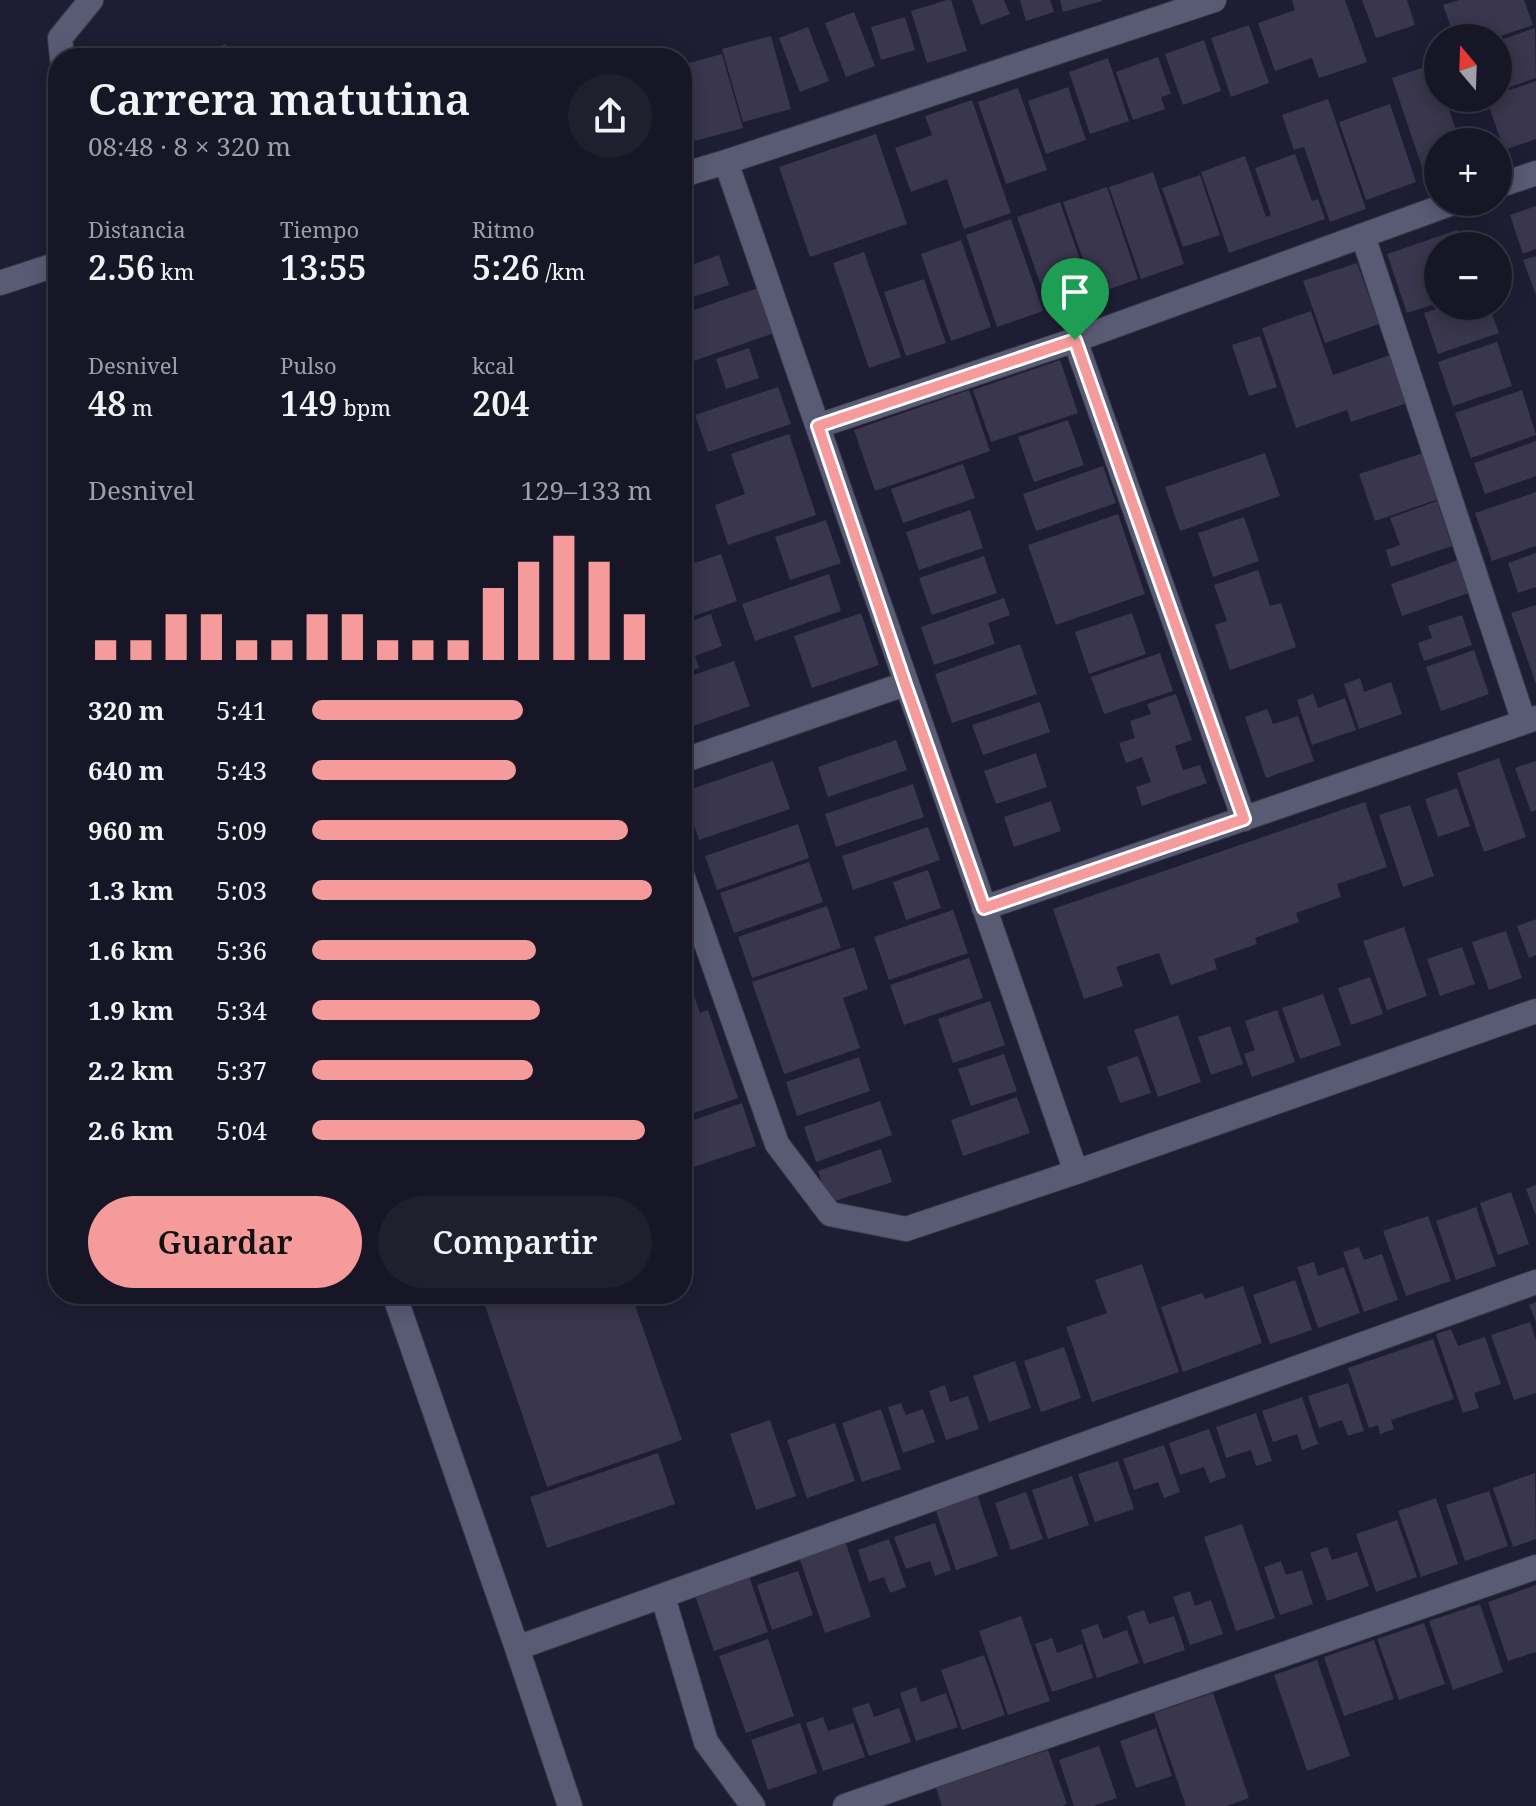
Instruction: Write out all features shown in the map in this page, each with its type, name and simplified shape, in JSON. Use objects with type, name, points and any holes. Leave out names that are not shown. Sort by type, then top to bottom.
[{"type":"street","points":[[61,48],[60,38],[91,0]]},
{"type":"street","points":[[692,172],[1214,0]]},
{"type":"street","points":[[726,162],[1076,1172]]},
{"type":"street","points":[[1512,181],[1536,173]]},
{"type":"street","points":[[818,426],[1075,340],[1424,213]]},
{"type":"street","points":[[984,908],[1530,720],[1363,236]]},
{"type":"street","points":[[0,283],[48,267]]},
{"type":"street","points":[[1075,340],[1244,819]]},
{"type":"street","points":[[692,758],[905,684]]},
{"type":"street","points":[[692,903],[777,1144],[830,1214],[906,1229],[1536,1011]]},
{"type":"street","points":[[517,1648],[1536,1282]]},
{"type":"street","points":[[397,1304],[570,1806]]},
{"type":"street","points":[[845,1806],[1536,1567]]},
{"type":"street","points":[[663,1597],[706,1742],[753,1806]]},
{"type":"building","points":[[951,0],[967,51],[927,63],[911,11]]},
{"type":"building","points":[[972,0],[1004,0],[1010,14],[981,25]]},
{"type":"building","points":[[1020,0],[1050,0],[1054,12],[1026,21]]},
{"type":"building","points":[[1060,0],[1102,0],[1102,1],[1063,12]]},
{"type":"building","points":[[1292,0],[1345,0],[1367,62],[1319,78],[1312,58],[1275,71],[1258,23],[1295,10]]},
{"type":"building","points":[[1362,0],[1407,0],[1415,25],[1376,38]]},
{"type":"building","points":[[1459,0],[1524,0],[1533,25],[1512,32],[1512,24],[1450,24],[1443,5]]},
{"type":"building","points":[[854,12],[875,66],[846,77],[825,23]]},
{"type":"building","points":[[905,17],[915,50],[881,60],[871,27]]},
{"type":"building","points":[[1249,25],[1269,83],[1231,97],[1211,38]]},
{"type":"building","points":[[808,27],[829,81],[800,92],[779,38]]},
{"type":"building","points":[[1535,28],[1536,78],[1512,86],[1512,36]]},
{"type":"building","points":[[771,36],[791,109],[743,122],[722,49]]},
{"type":"building","points":[[1204,40],[1221,91],[1183,105],[1165,54]]},
{"type":"building","points":[[722,54],[743,128],[695,141],[692,131],[692,62]]},
{"type":"building","points":[[1158,57],[1171,94],[1161,97],[1165,109],[1133,120],[1116,72]]},
{"type":"building","points":[[1108,58],[1129,121],[1090,134],[1069,72]]},
{"type":"building","points":[[1424,67],[1424,112],[1450,112],[1455,128],[1424,128],[1424,173],[1392,78]]},
{"type":"building","points":[[1536,81],[1536,139],[1512,147],[1512,128],[1496,128],[1491,112],[1512,112],[1512,89]]},
{"type":"building","points":[[1068,87],[1086,140],[1046,154],[1028,101]]},
{"type":"building","points":[[1018,88],[1047,170],[1006,184],[978,102]]},
{"type":"building","points":[[1328,99],[1366,209],[1330,222],[1304,147],[1294,150],[1282,115]]},
{"type":"building","points":[[972,100],[1011,213],[964,229],[947,179],[911,192],[895,148],[932,135],[925,116]]},
{"type":"building","points":[[1390,104],[1416,182],[1366,200],[1339,122]]},
{"type":"building","points":[[876,134],[907,224],[810,257],[779,167]]},
{"type":"building","points":[[1295,154],[1312,201],[1318,199],[1325,219],[1229,253],[1201,172],[1245,156],[1266,217],[1271,215],[1255,168]]},
{"type":"building","points":[[1153,172],[1184,264],[1141,279],[1109,187]]},
{"type":"building","points":[[1200,175],[1220,235],[1183,247],[1162,188]]},
{"type":"building","points":[[1107,187],[1138,279],[1095,294],[1063,202]]},
{"type":"building","points":[[1060,202],[1092,294],[1049,309],[1017,217]]},
{"type":"building","points":[[1536,206],[1536,249],[1523,254],[1512,214]]},
{"type":"building","points":[[1011,219],[1043,311],[997,327],[966,235]]},
{"type":"building","points":[[961,240],[991,327],[951,341],[921,254]]},
{"type":"building","points":[[1424,241],[1424,308],[1407,313],[1387,254]]},
{"type":"building","points":[[864,252],[901,357],[869,368],[833,263]]},
{"type":"building","points":[[719,255],[729,285],[693,297],[692,265]]},
{"type":"building","points":[[1536,256],[1536,295],[1523,260]]},
{"type":"building","points":[[1357,263],[1379,324],[1325,343],[1303,281]]},
{"type":"building","points":[[924,279],[946,343],[906,356],[884,292]]},
{"type":"building","points":[[758,288],[774,333],[692,362],[692,311]]},
{"type":"building","points":[[1311,311],[1333,375],[1390,355],[1407,403],[1351,422],[1347,410],[1296,428],[1262,328]]},
{"type":"building","points":[[1426,320],[1494,320],[1499,333],[1438,354]]},
{"type":"building","points":[[1260,336],[1277,387],[1249,396],[1232,345]]},
{"type":"building","points":[[1497,342],[1512,386],[1453,406],[1438,362]]},
{"type":"building","points":[[749,348],[759,378],[726,389],[716,359]]},
{"type":"building","points":[[1060,360],[1078,413],[991,442],[973,390]]},
{"type":"building","points":[[778,387],[791,424],[708,452],[695,415]]},
{"type":"building","points":[[969,390],[990,451],[875,491],[854,430]]},
{"type":"building","points":[[1522,390],[1536,435],[1471,458],[1455,413]]},
{"type":"building","points":[[1068,420],[1084,465],[1034,482],[1018,437]]},
{"type":"building","points":[[789,434],[816,515],[728,545],[715,505],[745,494],[731,454]]},
{"type":"building","points":[[1536,441],[1536,476],[1485,494],[1474,463]]},
{"type":"building","points":[[1265,453],[1280,496],[1180,531],[1165,487]]},
{"type":"building","points":[[1423,453],[1439,499],[1375,521],[1359,474]]},
{"type":"building","points":[[963,464],[975,498],[903,523],[891,489]]},
{"type":"building","points":[[1103,466],[1116,503],[1036,531],[1023,494]]},
{"type":"building","points":[[1536,492],[1536,546],[1492,561],[1475,513]]},
{"type":"building","points":[[1437,501],[1452,546],[1391,567],[1386,550],[1400,545],[1390,518]]},
{"type":"building","points":[[970,510],[983,548],[919,570],[906,532]]},
{"type":"building","points":[[1118,514],[1145,594],[1056,625],[1028,545]]},
{"type":"building","points":[[1244,517],[1259,561],[1213,577],[1198,533]]},
{"type":"building","points":[[826,520],[841,563],[790,580],[775,537]]},
{"type":"building","points":[[1536,553],[1536,587],[1518,593],[1508,563]]},
{"type":"building","points":[[692,554],[695,563],[721,554],[737,601],[692,617]]},
{"type":"building","points":[[984,556],[997,593],[932,615],[919,578]]},
{"type":"building","points":[[1461,559],[1472,592],[1402,616],[1391,584]]},
{"type":"building","points":[[1258,570],[1270,606],[1281,603],[1296,647],[1230,670],[1215,625],[1227,621],[1214,585]]},
{"type":"building","points":[[829,574],[841,611],[755,641],[742,604]]},
{"type":"building","points":[[1004,598],[1010,615],[988,623],[995,644],[934,665],[921,627]]},
{"type":"building","points":[[1536,605],[1536,684],[1511,613]]},
{"type":"building","points":[[861,613],[879,665],[812,688],[794,636]]},
{"type":"building","points":[[1132,613],[1146,654],[1089,674],[1075,632]]},
{"type":"building","points":[[711,614],[722,646],[695,656],[699,668],[692,670],[692,621]]},
{"type":"building","points":[[1462,615],[1472,645],[1424,661],[1418,643],[1432,638],[1428,626]]},
{"type":"building","points":[[1020,644],[1037,694],[952,723],[935,674]]},
{"type":"building","points":[[1474,650],[1489,694],[1441,711],[1426,667]]},
{"type":"building","points":[[1160,653],[1173,691],[1104,714],[1091,677]]},
{"type":"building","points":[[734,661],[750,706],[692,726],[692,676]]},
{"type":"building","points":[[1360,678],[1364,692],[1391,682],[1402,714],[1359,729],[1344,684]]},
{"type":"building","points":[[1176,694],[1192,740],[1175,746],[1183,770],[1200,765],[1207,783],[1142,806],[1136,787],[1151,782],[1142,757],[1126,763],[1119,743],[1135,738],[1130,721],[1151,714],[1147,704]]},
{"type":"building","points":[[1313,694],[1318,708],[1345,698],[1356,730],[1312,745],[1297,700]]},
{"type":"building","points":[[1040,702],[1050,732],[983,755],[972,725]]},
{"type":"building","points":[[1267,709],[1273,724],[1298,716],[1314,761],[1266,778],[1245,717]]},
{"type":"building","points":[[896,740],[907,770],[828,797],[818,767]]},
{"type":"building","points":[[1036,753],[1047,787],[996,804],[984,771]]},
{"type":"building","points":[[1499,758],[1526,837],[1484,852],[1457,773]]},
{"type":"building","points":[[773,761],[790,809],[699,840],[692,819],[692,789]]},
{"type":"building","points":[[1536,761],[1536,810],[1531,812],[1515,768]]},
{"type":"building","points":[[913,784],[924,817],[836,847],[825,814]]},
{"type":"building","points":[[1457,788],[1470,826],[1438,837],[1425,799]]},
{"type":"building","points":[[1051,801],[1061,831],[1014,847],[1004,817]]},
{"type":"building","points":[[1365,802],[1387,867],[1337,884],[1341,897],[1296,913],[1299,922],[1255,938],[1257,944],[1214,959],[1217,969],[1171,985],[1159,953],[1116,967],[1123,986],[1084,999],[1053,909]]},
{"type":"building","points":[[1410,805],[1434,876],[1403,887],[1379,815]]},
{"type":"building","points":[[798,824],[809,858],[717,890],[705,856]]},
{"type":"building","points":[[928,827],[940,860],[853,890],[842,856]]},
{"type":"building","points":[[809,862],[823,902],[734,933],[720,893]]},
{"type":"building","points":[[928,870],[941,908],[906,920],[893,882]]},
{"type":"building","points":[[827,906],[841,948],[752,978],[738,937]]},
{"type":"building","points":[[953,910],[968,953],[889,980],[874,937]]},
{"type":"building","points":[[1536,919],[1536,955],[1529,958],[1517,926]]},
{"type":"building","points":[[1404,927],[1427,996],[1387,1010],[1363,941]]},
{"type":"building","points":[[1506,931],[1522,978],[1489,990],[1472,942]]},
{"type":"building","points":[[854,947],[868,989],[843,998],[860,1048],[784,1074],[752,982]]},
{"type":"building","points":[[1462,947],[1475,984],[1440,996],[1427,959]]},
{"type":"building","points":[[969,958],[983,998],[904,1025],[890,985]]},
{"type":"building","points":[[1370,977],[1383,1014],[1351,1025],[1338,988]]},
{"type":"building","points":[[692,990],[700,1013],[708,1010],[738,1098],[692,1114]]},
{"type":"building","points":[[1323,994],[1341,1045],[1300,1059],[1282,1008]]},
{"type":"building","points":[[990,1001],[1005,1045],[953,1063],[938,1019]]},
{"type":"building","points":[[1277,1010],[1295,1062],[1252,1077],[1244,1054],[1255,1050],[1245,1021]]},
{"type":"building","points":[[1178,1015],[1201,1082],[1158,1097],[1134,1030]]},
{"type":"building","points":[[1230,1026],[1243,1064],[1211,1075],[1198,1037]]},
{"type":"building","points":[[1004,1054],[1017,1091],[971,1106],[958,1069]]},
{"type":"building","points":[[1138,1056],[1151,1093],[1120,1103],[1107,1067]]},
{"type":"building","points":[[859,1057],[870,1091],[797,1116],[786,1082]]},
{"type":"building","points":[[1017,1097],[1030,1133],[963,1156],[951,1120]]},
{"type":"building","points":[[880,1101],[892,1135],[816,1162],[804,1127]]},
{"type":"building","points":[[742,1103],[756,1146],[692,1168],[692,1120]]},
{"type":"building","points":[[881,1149],[892,1182],[829,1203],[818,1171]]},
{"type":"building","points":[[1536,1185],[1536,1216],[1526,1189]]},
{"type":"building","points":[[1511,1192],[1529,1244],[1498,1255],[1480,1203]]},
{"type":"building","points":[[1476,1207],[1496,1266],[1456,1280],[1436,1221]]},
{"type":"building","points":[[1428,1216],[1451,1281],[1406,1296],[1383,1231]]},
{"type":"building","points":[[1359,1247],[1364,1260],[1382,1254],[1398,1300],[1364,1312],[1343,1252]]},
{"type":"building","points":[[1314,1262],[1318,1276],[1344,1267],[1360,1313],[1318,1328],[1297,1267]]},
{"type":"building","points":[[1142,1264],[1179,1372],[1092,1402],[1066,1327],[1107,1313],[1095,1280]]},
{"type":"building","points":[[1295,1280],[1312,1330],[1270,1344],[1253,1295]]},
{"type":"building","points":[[1243,1286],[1262,1343],[1183,1372],[1161,1307],[1202,1293],[1205,1299]]},
{"type":"building","points":[[1536,1302],[1536,1322],[1529,1305]]},
{"type":"building","points":[[484,1304],[634,1304],[682,1440],[547,1487]]},
{"type":"building","points":[[1530,1322],[1536,1340],[1536,1393],[1514,1400],[1491,1335]]},
{"type":"building","points":[[1451,1329],[1458,1346],[1485,1337],[1501,1384],[1474,1393],[1479,1408],[1463,1413],[1436,1334]]},
{"type":"building","points":[[1433,1339],[1454,1399],[1391,1420],[1394,1429],[1380,1434],[1378,1425],[1369,1428],[1348,1368]]},
{"type":"building","points":[[1064,1347],[1081,1398],[1041,1412],[1024,1361]]},
{"type":"building","points":[[1015,1361],[1031,1408],[989,1422],[973,1376]]},
{"type":"building","points":[[1348,1383],[1364,1431],[1348,1436],[1342,1420],[1319,1428],[1308,1396]]},
{"type":"building","points":[[945,1385],[950,1402],[968,1396],[979,1429],[946,1440],[929,1391]]},
{"type":"building","points":[[1302,1397],[1318,1444],[1302,1450],[1297,1434],[1273,1442],[1262,1411]]},
{"type":"building","points":[[901,1403],[906,1415],[923,1409],[935,1442],[903,1453],[888,1407]]},
{"type":"building","points":[[881,1409],[901,1469],[862,1482],[842,1423]]},
{"type":"building","points":[[1256,1413],[1272,1461],[1256,1466],[1251,1450],[1226,1458],[1216,1427]]},
{"type":"building","points":[[770,1420],[796,1496],[756,1510],[730,1434]]},
{"type":"building","points":[[835,1423],[855,1481],[807,1498],[787,1440]]},
{"type":"building","points":[[1209,1429],[1226,1477],[1210,1483],[1204,1467],[1180,1475],[1169,1443]]},
{"type":"building","points":[[1164,1445],[1180,1492],[1164,1498],[1158,1482],[1134,1490],[1123,1459]]},
{"type":"building","points":[[658,1453],[675,1504],[547,1548],[530,1497]]},
{"type":"building","points":[[1118,1461],[1134,1509],[1095,1522],[1078,1474]]},
{"type":"building","points":[[1535,1473],[1536,1539],[1513,1547],[1493,1488]]},
{"type":"building","points":[[1072,1476],[1089,1525],[1048,1539],[1032,1490]]},
{"type":"building","points":[[1489,1491],[1508,1546],[1465,1561],[1446,1505]]},
{"type":"building","points":[[1026,1492],[1043,1539],[1011,1550],[995,1503]]},
{"type":"building","points":[[977,1494],[998,1556],[956,1570],[935,1508]]},
{"type":"building","points":[[1436,1498],[1458,1564],[1421,1577],[1398,1511]]},
{"type":"building","points":[[1397,1520],[1417,1577],[1376,1592],[1356,1534]]},
{"type":"building","points":[[935,1523],[951,1570],[935,1576],[930,1561],[906,1569],[894,1537]]},
{"type":"building","points":[[1242,1524],[1275,1618],[1236,1631],[1204,1537]]},
{"type":"building","points":[[889,1539],[906,1587],[890,1593],[884,1577],[869,1582],[858,1550]]},
{"type":"building","points":[[845,1541],[871,1617],[825,1633],[799,1557]]},
{"type":"building","points":[[1327,1547],[1332,1560],[1357,1552],[1369,1586],[1327,1601],[1310,1553]]},
{"type":"building","points":[[1281,1561],[1286,1575],[1302,1570],[1313,1604],[1280,1615],[1264,1567]]},
{"type":"building","points":[[747,1570],[768,1632],[714,1651],[693,1589]]},
{"type":"building","points":[[798,1571],[813,1615],[772,1630],[757,1585]]},
{"type":"building","points":[[1536,1585],[1536,1652],[1508,1661],[1488,1602]]},
{"type":"building","points":[[1190,1591],[1195,1606],[1211,1600],[1223,1634],[1190,1645],[1173,1597]]},
{"type":"building","points":[[1480,1604],[1503,1672],[1453,1690],[1429,1621]]},
{"type":"building","points":[[1144,1610],[1149,1624],[1174,1616],[1185,1650],[1144,1664],[1127,1616]]},
{"type":"building","points":[[1021,1616],[1050,1701],[1008,1715],[979,1631]]},
{"type":"building","points":[[1424,1623],[1445,1684],[1399,1700],[1377,1639]]},
{"type":"building","points":[[1098,1624],[1103,1639],[1127,1630],[1139,1663],[1097,1678],[1081,1630]]},
{"type":"building","points":[[1052,1638],[1057,1653],[1082,1644],[1093,1678],[1052,1692],[1035,1644]]},
{"type":"building","points":[[768,1639],[794,1716],[746,1733],[719,1656]]},
{"type":"building","points":[[1374,1640],[1394,1699],[1344,1716],[1324,1657]]},
{"type":"building","points":[[984,1655],[1005,1715],[962,1730],[941,1670]]},
{"type":"building","points":[[1317,1660],[1350,1756],[1307,1771],[1274,1675]]},
{"type":"building","points":[[916,1687],[921,1702],[946,1693],[958,1727],[916,1741],[900,1693]]},
{"type":"building","points":[[1213,1693],[1249,1798],[1227,1806],[1186,1806],[1154,1713]]},
{"type":"building","points":[[869,1703],[874,1717],[899,1708],[911,1742],[869,1756],[852,1708]]},
{"type":"building","points":[[823,1717],[828,1731],[853,1723],[865,1757],[823,1771],[806,1723]]},
{"type":"building","points":[[800,1723],[817,1773],[768,1790],[751,1740]]},
{"type":"building","points":[[1156,1728],[1172,1776],[1136,1788],[1120,1741]]},
{"type":"building","points":[[1099,1746],[1117,1798],[1093,1806],[1074,1806],[1059,1760]]},
{"type":"building","points":[[1048,1750],[1067,1804],[942,1806],[936,1788]]},
{"type":"route","points":[[1075,340],[1244,819],[984,908],[818,426],[1075,340]]}]
